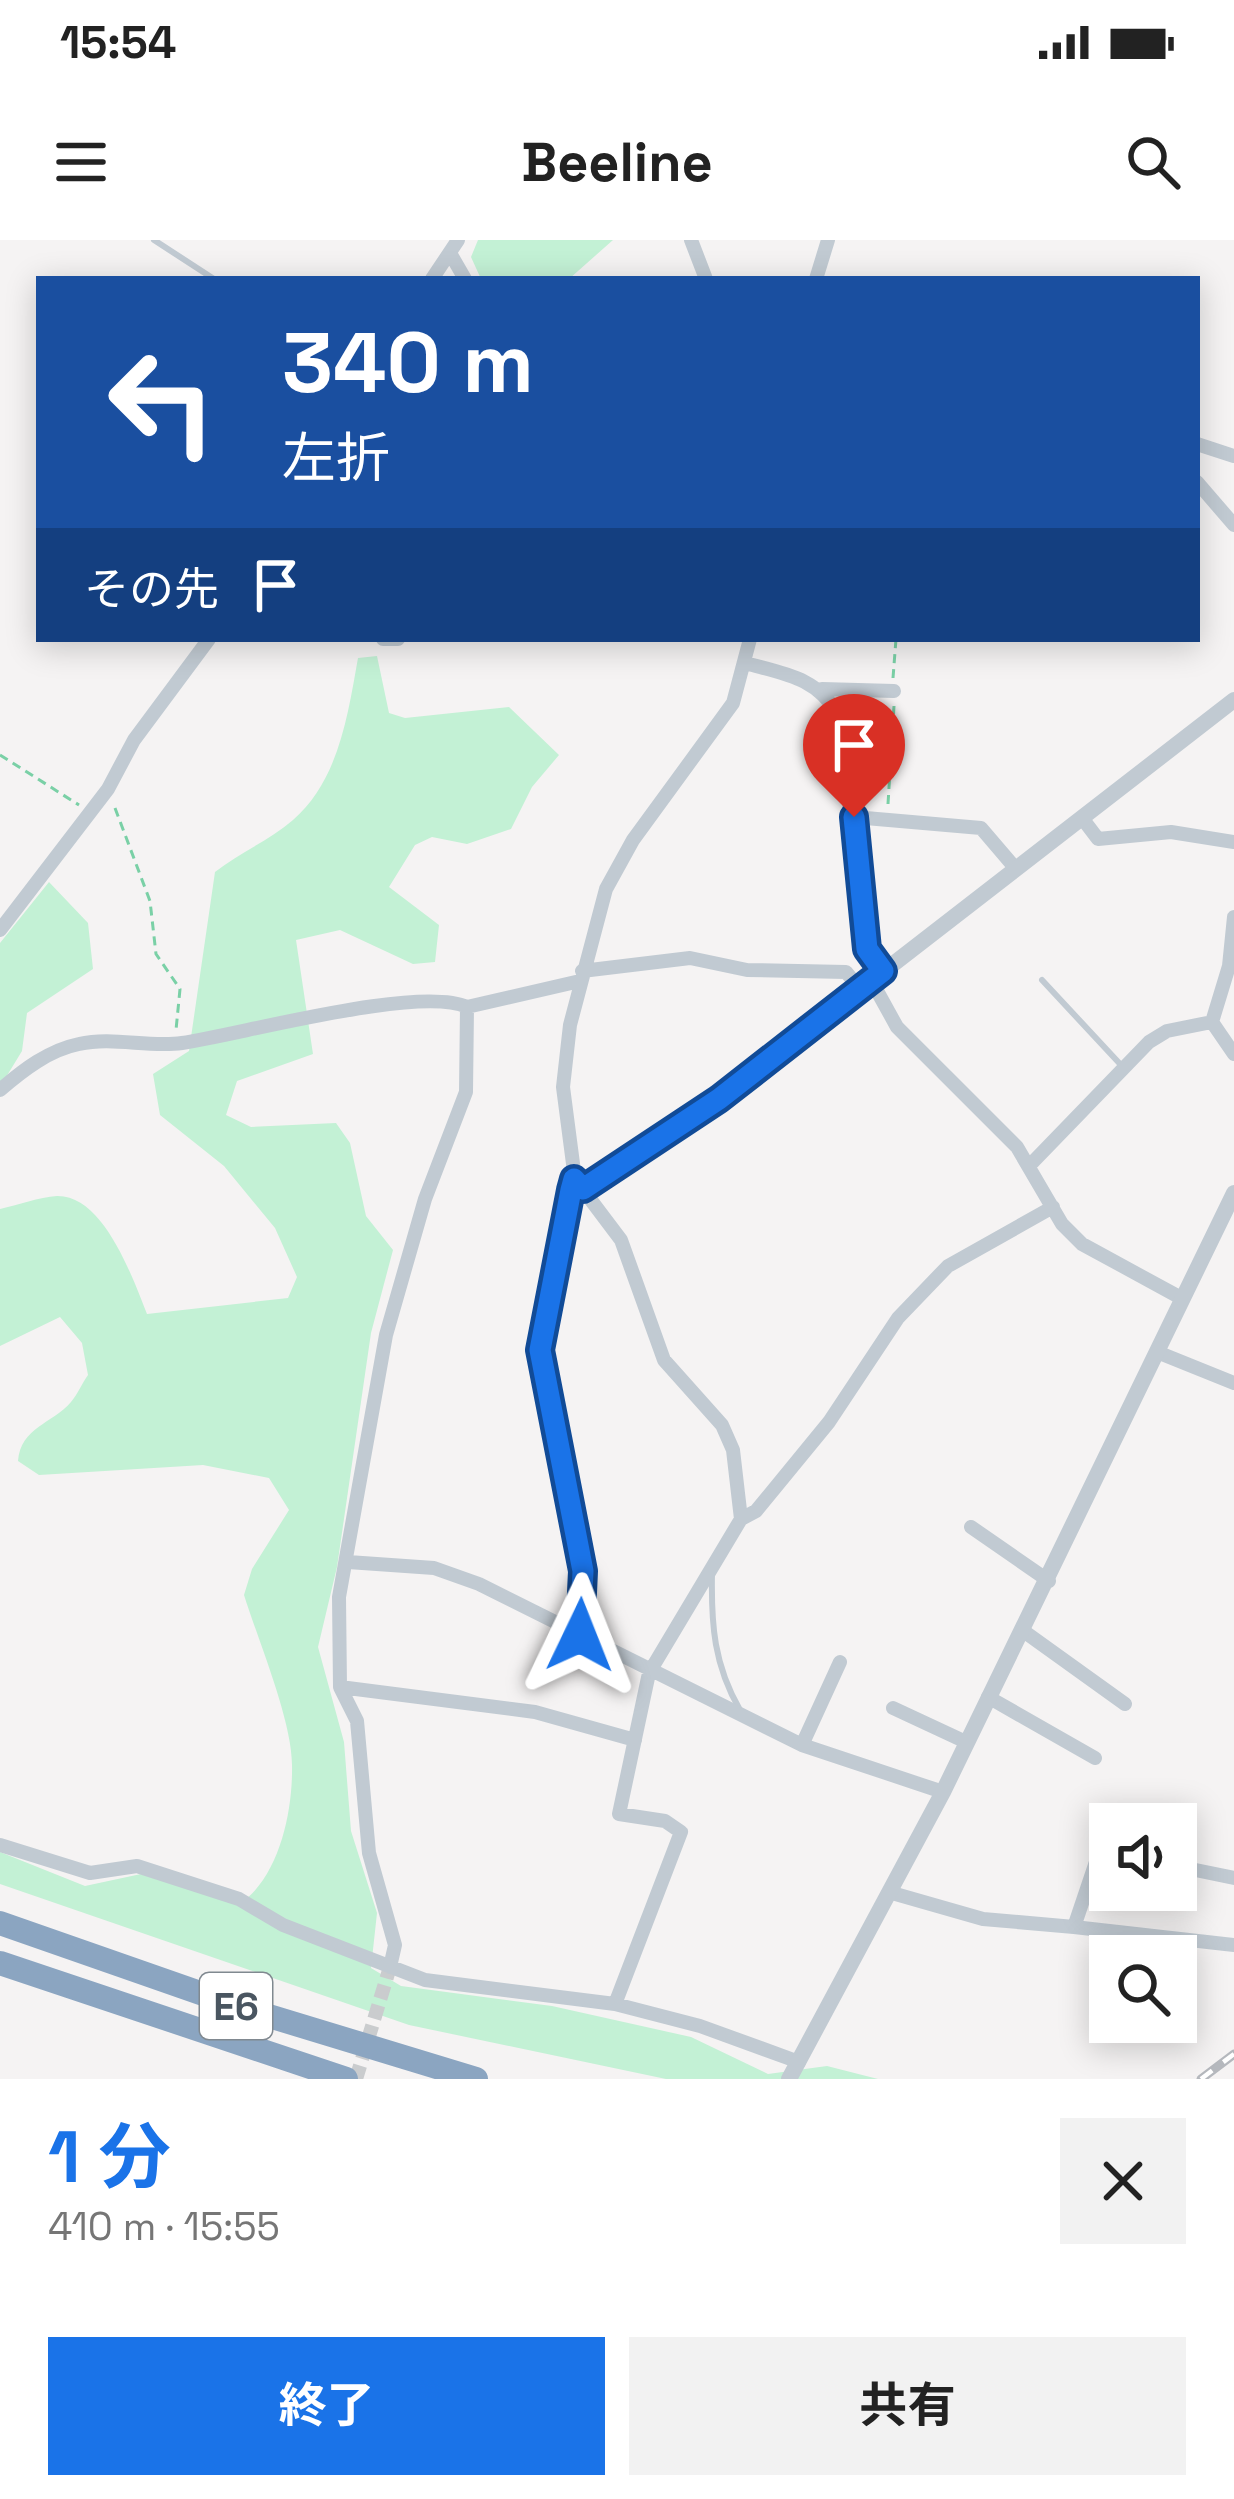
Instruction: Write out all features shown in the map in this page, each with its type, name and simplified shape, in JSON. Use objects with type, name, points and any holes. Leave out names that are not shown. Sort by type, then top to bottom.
[{"type":"highway","name":"E6","points":[[0,1922],[246,2009],[476,2079]]},
{"type":"highway","name":"E6","points":[[0,1963],[346,2079]]},
{"type":"street","points":[[691,240],[705,276]]},
{"type":"street","points":[[817,276],[827,240]]},
{"type":"street","points":[[434,276],[454,247]]},
{"type":"street","points":[[454,247],[465,276]]},
{"type":"street","points":[[1200,445],[1234,456]]},
{"type":"street","points":[[1200,485],[1234,525]]},
{"type":"street","points":[[0,930],[90,813],[134,740],[207,642]]},
{"type":"street","points":[[580,1635],[583,1571],[540,1350],[579,1184],[563,1088],[581,976],[606,889],[633,840],[733,703],[749,642]]},
{"type":"street","points":[[745,663],[821,689],[894,692]]},
{"type":"street","points":[[821,689],[838,714],[871,980],[897,1027],[958,1082],[1030,1165],[1053,1207],[1082,1244],[1183,1299]]},
{"type":"street","points":[[579,1184],[703,1111],[1234,700]]},
{"type":"street","points":[[854,817],[982,827],[1016,869]]},
{"type":"street","points":[[1082,818],[1098,838],[1171,832],[1234,842]]},
{"type":"street","points":[[1212,1022],[1229,966],[1234,917]]},
{"type":"street","points":[[0,1090],[36,1061],[77,1044],[174,1044],[380,1007],[454,1001],[466,1007],[581,976],[690,958],[747,970],[846,972],[871,980]]},
{"type":"street","points":[[390,1967],[394,1945],[369,1852],[357,1720],[340,1687],[339,1597],[386,1335],[425,1199],[466,1092],[466,1007]]},
{"type":"street","points":[[1030,1165],[1124,1068],[1167,1031],[1212,1022]]},
{"type":"street","points":[[1212,1022],[1234,1054]]},
{"type":"street","points":[[579,1184],[622,1240],[664,1360],[722,1425],[733,1450],[741,1519]]},
{"type":"street","points":[[789,2079],[943,1792],[1234,1192]]},
{"type":"street","points":[[615,2004],[681,1832],[665,1821],[619,1814],[649,1673],[741,1519],[756,1511],[815,1440],[898,1318],[948,1266],[1053,1207]]},
{"type":"street","points":[[1157,1352],[1234,1383]]},
{"type":"street","points":[[971,1527],[1048,1581]]},
{"type":"street","points":[[348,1562],[434,1568],[479,1584],[649,1673],[802,1745],[943,1792]]},
{"type":"street","points":[[1022,1630],[1125,1704]]},
{"type":"street","points":[[802,1745],[840,1662]]},
{"type":"street","points":[[340,1687],[535,1712],[634,1740]]},
{"type":"street","points":[[988,1697],[1095,1758]]},
{"type":"street","points":[[893,1708],[966,1742]]},
{"type":"street","points":[[0,1845],[90,1873],[137,1866],[239,1899],[283,1925],[425,1979],[615,2004],[700,2026],[799,2062]]},
{"type":"street","points":[[1197,1870],[1234,1878]]},
{"type":"street","points":[[1074,1928],[1089,1883]]},
{"type":"street","points":[[892,1893],[983,1918],[1234,1945]]},
{"type":"lane","points":[[154,240],[209,276]]},
{"type":"lane","points":[[1042,980],[1124,1068]]},
{"type":"lane","points":[[712,1565],[711,1631],[723,1680],[745,1718]]},
{"type":"path","points":[[887,818],[896,642]]},
{"type":"path","points":[[0,755],[90,813]]},
{"type":"path","points":[[107,789],[150,901],[156,953],[180,989],[174,1044]]},
{"type":"green space","points":[[478,240],[613,240],[572,276],[480,276],[471,257]]},
{"type":"green space","points":[[377,656],[389,713],[405,718],[509,707],[559,755],[532,787],[511,829],[467,844],[432,837],[415,845],[389,887],[439,925],[435,962],[413,964],[340,930],[296,940],[313,1054],[237,1081],[226,1115],[251,1127],[336,1123],[350,1143],[366,1216],[393,1250],[371,1333],[337,1567],[318,1647],[344,1742],[351,1831],[377,1913],[371,1968],[401,1986],[552,2006],[691,2037],[768,2074],[827,2066],[878,2079],[666,2079],[409,2025],[0,1884],[0,1852],[85,1886],[141,1874],[238,1905],[264,1879],[281,1843],[290,1803],[291,1747],[244,1595],[252,1569],[289,1510],[269,1478],[203,1465],[39,1475],[18,1461],[31,1433],[71,1402],[88,1375],[82,1343],[60,1317],[0,1346],[0,1209],[57,1196],[74,1199],[89,1209],[114,1242],[147,1314],[288,1298],[297,1277],[275,1228],[224,1166],[160,1115],[153,1074],[189,1051],[215,872],[284,827],[309,804],[339,745],[358,658]]},
{"type":"green space","points":[[49,882],[88,923],[93,969],[27,1013],[22,1051],[0,1087],[0,943]]},
{"type":"tunnel","points":[[356,2079],[390,1967]]},
{"type":"railway","points":[[1201,2079],[1234,2054]]},
{"type":"route","points":[[580,1635],[583,1571],[540,1350],[574,1179],[583,1189],[644,1152],[883,971],[867,949],[854,817]]}]
